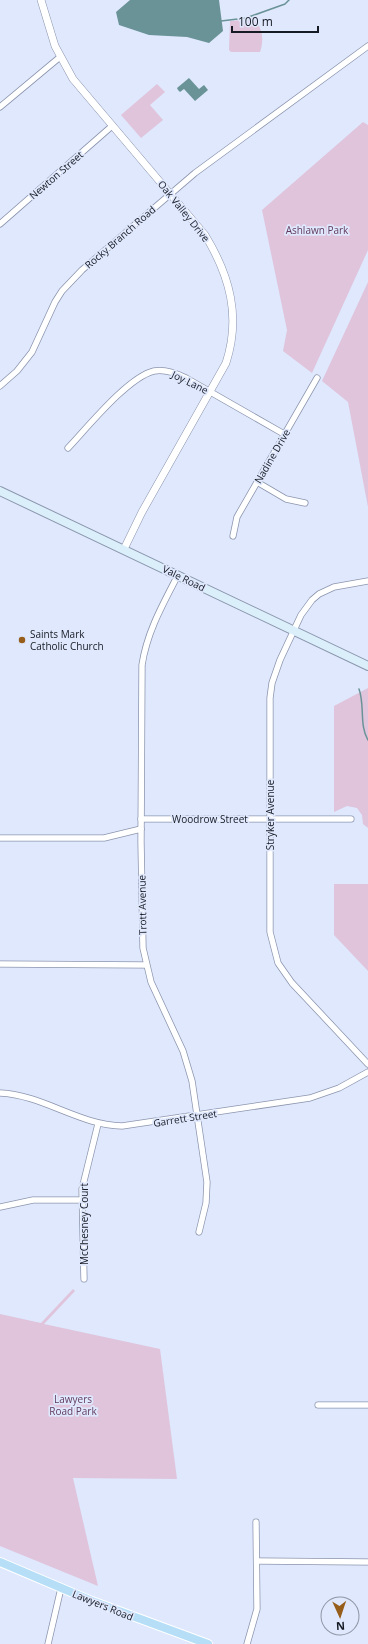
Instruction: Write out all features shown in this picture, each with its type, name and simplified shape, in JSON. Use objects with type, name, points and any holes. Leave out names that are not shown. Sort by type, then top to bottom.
[{"type":"main road","name":"Vale Road","points":[[0,491],[368,666]]},
{"type":"main road","name":"Lawyers Road","points":[[0,1562],[61,1588],[208,1644]]},
{"type":"street","name":"Oak Valley Drive","points":[[40,0],[48,30],[60,57],[83,93],[196,224],[213,249],[226,278],[232,299],[234,325],[230,351],[221,376],[142,512],[124,549]]},
{"type":"street","name":"Rocky Branch Road","points":[[0,386],[17,371],[32,352],[55,302],[72,280],[170,193],[220,153],[368,46]]},
{"type":"street","points":[[1,104],[60,57]]},
{"type":"street","name":"Newton Street","points":[[0,224],[112,126]]},
{"type":"street","name":"Joy Lane","points":[[68,448],[127,387],[147,373],[161,370],[176,373],[284,434]]},
{"type":"street","name":"Nadine Drive","points":[[233,536],[237,517],[317,378]]},
{"type":"street","points":[[257,482],[286,499],[306,503]]},
{"type":"street","name":"Trott Avenue","points":[[178,575],[153,626],[146,645],[142,665],[142,905],[146,965],[156,995],[183,1051],[192,1081],[207,1182],[206,1203],[199,1232]]},
{"type":"street","name":"Stryker Avenue","points":[[368,581],[334,587],[319,594],[306,607],[280,660],[272,683],[270,698],[270,932],[275,953],[283,971],[292,983],[368,1064]]},
{"type":"street","name":"Woodrow Street","points":[[141,819],[351,819]]},
{"type":"street","points":[[0,838],[104,838],[141,828]]},
{"type":"street","points":[[0,964],[146,965]]},
{"type":"street","name":"Garrett Street","points":[[0,1093],[28,1098],[98,1124],[128,1126],[315,1097],[339,1088],[368,1072]]},
{"type":"street","name":"McChesney Court","points":[[84,1279],[82,1200],[85,1173],[98,1124]]},
{"type":"street","points":[[0,1207],[33,1200],[82,1200]]},
{"type":"street","points":[[318,1406],[368,1405]]},
{"type":"street","points":[[247,1644],[257,1609],[256,1522]]},
{"type":"street","points":[[257,1561],[368,1562]]},
{"type":"street","points":[[48,1644],[61,1588]]},
{"type":"green space","points":[[254,19],[262,35],[260,52],[231,52],[229,50],[230,21]]},
{"type":"green space","points":[[157,84],[165,92],[150,105],[163,120],[141,138],[121,115]]},
{"type":"green space","name":"Ashlawn Park","points":[[363,122],[368,125],[368,250],[312,373],[283,351],[287,330],[262,210]]},
{"type":"green space","points":[[368,282],[368,507],[348,402],[322,381]]},
{"type":"green space","points":[[368,688],[368,828],[363,824],[362,815],[357,808],[347,806],[334,812],[334,706]]},
{"type":"green space","points":[[334,884],[368,884],[368,971],[334,935]]},
{"type":"green space","name":"Lawyers Road Park","points":[[73,1289],[75,1291],[44,1324],[160,1349],[177,1479],[73,1478],[98,1586],[0,1546],[0,1314],[41,1323]]},
{"type":"shaded area","points":[[130,0],[219,0],[223,31],[209,43],[187,37],[149,35],[119,25],[116,12]]},
{"type":"shaded area","points":[[189,78],[199,89],[204,85],[208,90],[195,101],[184,89],[180,92],[177,88]]},
{"type":"waterway","points":[[221,21],[246,18],[285,4],[289,0]]},
{"type":"waterway","points":[[359,689],[362,702],[365,734],[368,740]]},
{"type":"place","name":"Saints Mark Catholic Church","points":[[22,640]]}]
